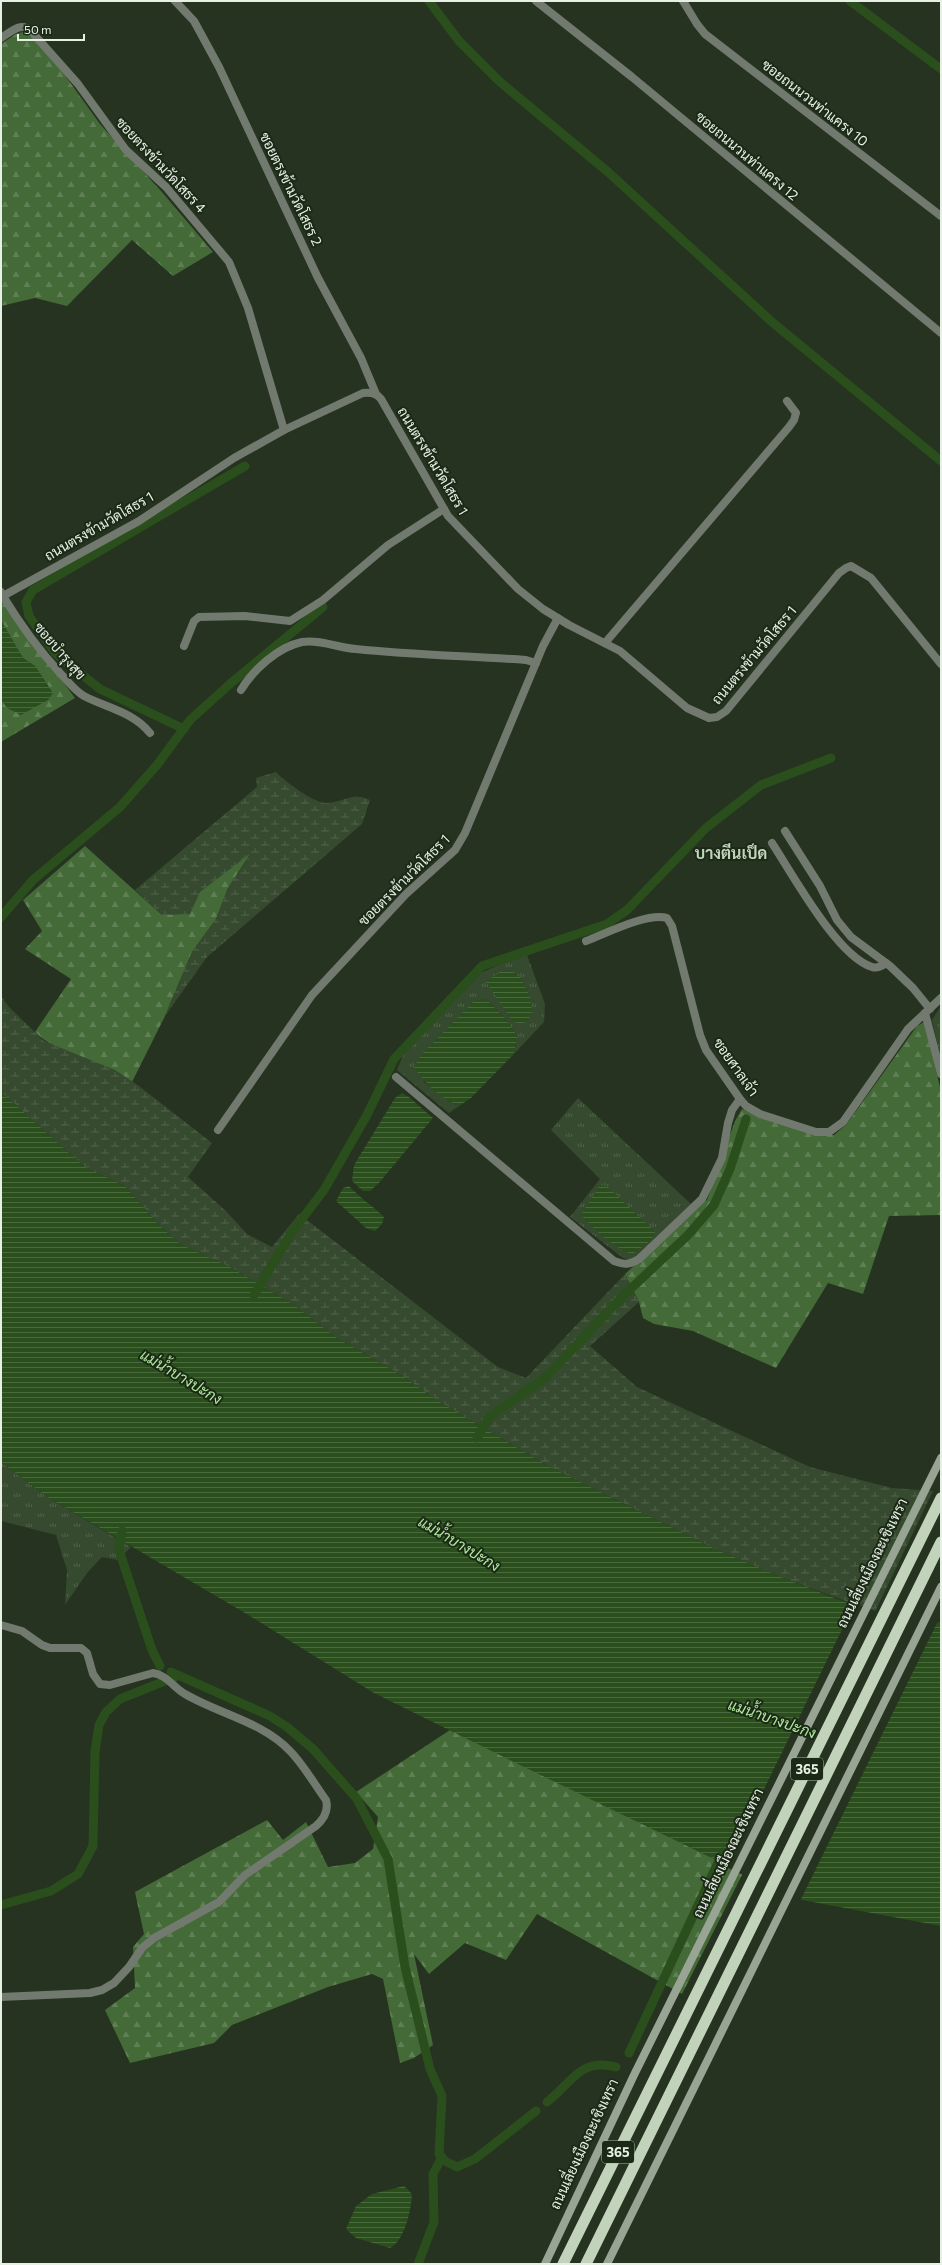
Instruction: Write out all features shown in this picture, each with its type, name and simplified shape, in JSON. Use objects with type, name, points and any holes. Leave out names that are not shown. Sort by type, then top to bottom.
[{"type":"highway","name":"365","points":[[563,2264],[941,1498]]},
{"type":"highway","name":"365","points":[[586,2264],[941,1542]]},
{"type":"main road","name":"ถนนเลี่ยงเมืองฉะเชิงเทรา","points":[[545,2264],[658,2028],[941,1458]]},
{"type":"main road","name":"365","points":[[607,2264],[711,2057],[941,1587]]},
{"type":"street","name":"ซอยตรงข้ามวัดโสธร 2","points":[[175,1],[194,21],[219,68],[318,278],[361,358],[376,394]]},
{"type":"street","name":"ซอยถนนวนท่าแครง 12","points":[[536,1],[632,77],[941,333]]},
{"type":"street","name":"ซอยถนนวนท่าแครง 10","points":[[683,1],[696,24],[705,34],[941,216]]},
{"type":"street","name":"ซอยตรงข้ามวัดโสธร 4","points":[[1,38],[19,26],[24,26],[30,30],[78,84],[126,150],[166,187],[229,262],[248,308],[284,430]]},
{"type":"street","name":"ถนนตรงข้ามวัดโสธร 1","points":[[2,594],[139,521],[234,458],[284,430],[363,393],[376,394],[444,509],[456,524],[518,589],[558,618],[605,643],[635,662],[687,708],[704,717],[717,717],[726,711],[839,573],[851,566],[871,578],[941,664]]},
{"type":"street","points":[[605,643],[792,423],[796,413],[787,401]]},
{"type":"street","points":[[184,646],[194,621],[199,617],[245,616],[290,621],[322,600],[388,545],[444,509]]},
{"type":"street","name":"ซอยบำรุงสุข","points":[[2,594],[40,652],[68,682],[83,695],[114,707],[142,723],[150,733]]},
{"type":"street","name":"ซอยตรงข้ามวัดโสธร 1","points":[[218,1130],[312,994],[406,894],[455,850],[465,833],[536,663],[558,618]]},
{"type":"street","points":[[241,690],[246,682],[274,654],[300,643],[311,641],[354,649],[526,660],[536,663]]},
{"type":"street","points":[[785,831],[820,886],[837,920],[851,937],[886,963],[912,988],[928,1011],[941,1074]]},
{"type":"street","points":[[772,843],[828,931],[859,960],[873,968],[879,967],[886,963]]},
{"type":"street","name":"ซอยศาลเจ้า","points":[[586,941],[643,920],[661,916],[667,918],[672,926],[692,1010],[701,1039],[740,1099],[751,1110],[816,1132],[834,1130],[848,1117],[908,1029],[941,998]]},
{"type":"street","points":[[396,1076],[614,1261],[624,1265],[631,1264],[639,1259],[702,1199],[722,1158],[728,1123],[732,1110],[740,1099]]},
{"type":"street","points":[[1,1625],[22,1631],[42,1645],[50,1648],[81,1648],[87,1653],[93,1674],[100,1684],[110,1685],[153,1673],[165,1678],[185,1694],[256,1728],[286,1747],[326,1800],[327,1805],[323,1819],[314,1828],[245,1875],[218,1902],[154,1938],[142,1948],[129,1967],[114,1983],[90,1993],[1,1997]]},
{"type":"green space","points":[[23,32],[38,38],[100,124],[161,191],[213,252],[173,276],[132,240],[67,306],[35,298],[1,306],[1,44],[16,34]]},
{"type":"green space","points":[[1,599],[75,698],[1,742],[1,699],[8,708],[36,667],[23,658],[3,626],[1,620]]},
{"type":"green space","points":[[276,772],[299,790],[320,802],[331,803],[353,797],[370,800],[362,824],[207,957],[165,1016],[192,952],[216,919],[228,888],[251,853],[200,892],[190,914],[162,915],[135,890],[257,787],[256,778]]},
{"type":"green space","points":[[85,846],[162,915],[199,892],[252,851],[228,888],[216,919],[192,952],[165,1016],[132,1082],[108,1069],[55,1046],[44,1040],[35,1032],[71,979],[25,949],[42,931],[23,900]]},
{"type":"green space","points":[[527,955],[545,1004],[544,1022],[513,1055],[518,1037],[505,1018],[486,999],[424,1082],[450,1102],[459,1106],[449,1113],[397,1070],[403,1055],[476,975],[505,962]]},
{"type":"green space","points":[[1,996],[9,1007],[44,1041],[115,1070],[139,1086],[212,1143],[188,1177],[226,1211],[247,1234],[272,1247],[299,1214],[498,1367],[526,1378],[625,1274],[639,1302],[590,1346],[637,1387],[810,1467],[892,1488],[933,1491],[875,1612],[786,1579],[715,1549],[548,1466],[438,1401],[401,1375],[337,1338],[294,1305],[230,1267],[180,1244],[158,1224],[125,1186],[85,1167],[1,1092]]},
{"type":"green space","points":[[941,1006],[941,1060],[932,1020]]},
{"type":"green space","points":[[924,1022],[941,1091],[941,1215],[889,1216],[863,1294],[828,1283],[776,1368],[693,1331],[654,1324],[643,1318],[639,1302],[625,1274],[707,1200],[735,1121],[742,1109],[801,1131],[834,1135],[846,1125],[917,1026]]},
{"type":"green space","points":[[578,1098],[691,1204],[639,1255],[630,1260],[623,1258],[570,1217],[600,1179],[551,1130]]},
{"type":"green space","points":[[1,1462],[49,1498],[131,1547],[118,1560],[102,1557],[87,1573],[65,1605],[67,1570],[56,1535],[1,1521]]},
{"type":"green space","points":[[450,1730],[743,1873],[682,1994],[537,1914],[506,1960],[465,1943],[429,1974],[414,1954],[433,2045],[414,2058],[400,2063],[383,1979],[372,1974],[328,1987],[232,2025],[214,2043],[130,2063],[105,2010],[135,1988],[133,1947],[144,1934],[135,1892],[267,1820],[283,1840],[306,1822],[328,1867],[355,1863],[373,1849],[378,1817],[356,1792]]},
{"type":"water","points":[[1,620],[23,658],[36,667],[53,693],[48,700],[21,715],[7,708],[1,699]]},
{"type":"water","points":[[501,971],[512,971],[521,978],[530,997],[532,1012],[528,1021],[520,1024],[512,1021],[486,982]]},
{"type":"water","points":[[486,999],[505,1018],[518,1037],[513,1055],[471,1098],[459,1106],[452,1103],[434,1090],[414,1067],[421,1055],[475,1000]]},
{"type":"water","name":"แม่น้ำบางปะกง","points":[[1,1092],[85,1167],[125,1186],[158,1224],[180,1244],[230,1267],[294,1305],[337,1338],[401,1375],[438,1401],[548,1466],[715,1549],[786,1579],[886,1618],[941,1623],[941,1926],[797,1899],[374,1693],[245,1613],[49,1498],[1,1462]]},
{"type":"water","points":[[402,1093],[409,1097],[433,1118],[379,1183],[370,1191],[363,1191],[352,1181],[354,1165],[395,1098]]},
{"type":"water","points":[[600,1185],[607,1186],[655,1232],[651,1240],[633,1254],[612,1243],[598,1232],[581,1215]]},
{"type":"water","points":[[349,1186],[384,1217],[382,1224],[375,1231],[366,1228],[336,1201],[343,1188]]},
{"type":"water","points":[[404,2186],[412,2194],[409,2216],[400,2238],[390,2248],[356,2238],[346,2229],[356,2206],[372,2194]]},
{"type":"pier","points":[[855,1603],[887,1616],[938,1621],[800,1901],[726,1867]]},
{"type":"waterway","points":[[429,1],[459,41],[499,81],[608,172],[772,322],[941,461]]},
{"type":"waterway","points":[[850,1],[941,69]]},
{"type":"waterway","points":[[184,729],[100,689],[56,654],[29,616],[26,602],[33,590],[245,466]]},
{"type":"waterway","points":[[1,917],[33,880],[120,807],[157,765],[190,720],[231,683],[323,607]]},
{"type":"waterway","points":[[254,1295],[292,1232],[324,1190],[367,1115],[394,1059],[482,966],[607,924],[627,910],[706,828],[761,785],[831,758]]},
{"type":"waterway","points":[[477,1438],[489,1417],[545,1378],[623,1296],[688,1235],[714,1205],[730,1169],[746,1119]]},
{"type":"waterway","points":[[122,1531],[119,1550],[152,1650],[160,1666]]},
{"type":"waterway","points":[[171,1672],[270,1716],[287,1727],[313,1749],[357,1799],[388,1859],[405,1967],[430,2069],[442,2096],[439,2154],[445,2161],[457,2167],[475,2159],[536,2111]]},
{"type":"waterway","points":[[1,1905],[51,1891],[78,1874],[93,1846],[95,1752],[99,1725],[106,1712],[120,1699],[175,1677]]},
{"type":"waterway","points":[[629,2053],[723,1852]]},
{"type":"waterway","points":[[547,2102],[577,2074],[585,2069],[603,2065],[616,2067]]},
{"type":"waterway","points":[[418,2264],[434,2222],[433,2174],[442,2157]]},
{"type":"district","name":"บางตีนเป็ด","points":[[731,853]]}]
